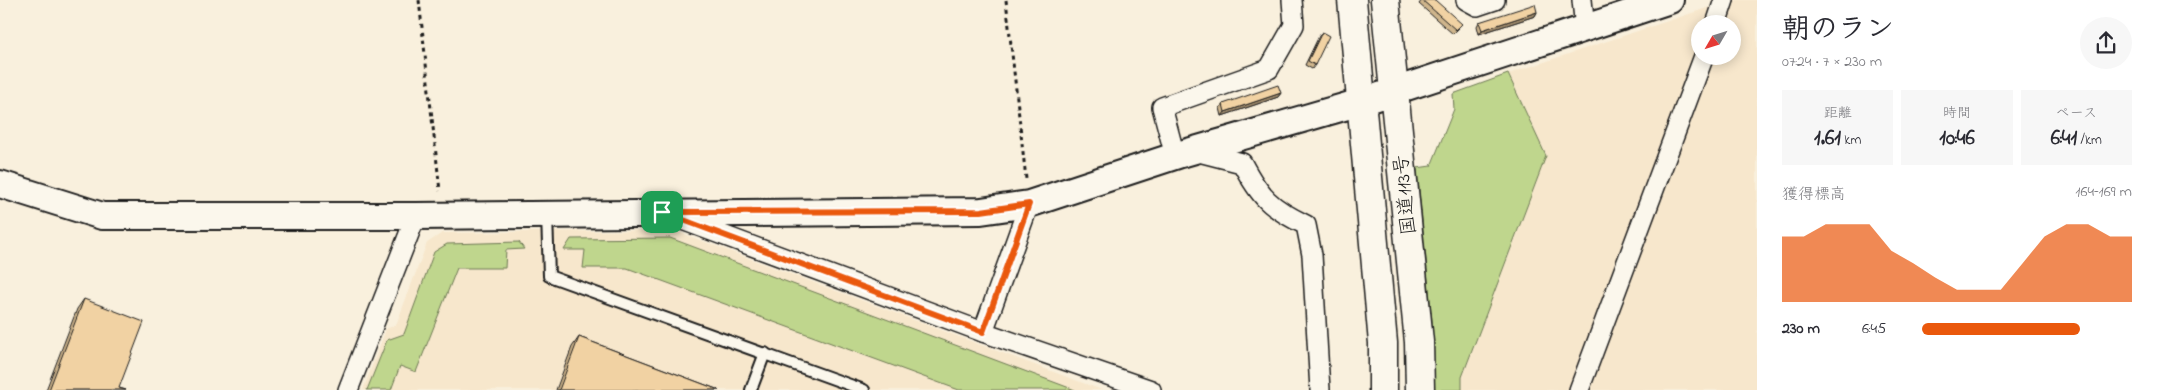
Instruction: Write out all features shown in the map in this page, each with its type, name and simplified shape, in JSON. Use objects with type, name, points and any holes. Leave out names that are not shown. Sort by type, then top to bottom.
[{"type":"highway","name":"国道113号","points":[[1352,0],[1384,343],[1383,390]]},
{"type":"highway","name":"国道113号","points":[[1385,0],[1419,342],[1420,390]]},
{"type":"street","points":[[1184,153],[1162,107],[1269,69],[1294,25],[1292,0]]},
{"type":"street","points":[[1466,0],[1477,6],[1495,0]]},
{"type":"street","points":[[1582,0],[1585,29]]},
{"type":"street","points":[[0,184],[102,216],[416,216],[662,212],[981,211],[1029,204],[1184,153],[1394,92],[1670,0]]},
{"type":"street","points":[[1719,15],[1724,0]]},
{"type":"street","points":[[1579,390],[1701,65]]},
{"type":"street","points":[[1184,153],[1242,163],[1254,186],[1268,203],[1287,216],[1306,225],[1312,255],[1320,390]]},
{"type":"street","points":[[983,332],[1029,204]]},
{"type":"street","points":[[662,212],[983,332],[1151,390]]},
{"type":"street","points":[[348,390],[416,216]]},
{"type":"lane","points":[[547,214],[549,276],[864,390]]},
{"type":"lane","points":[[751,390],[765,353]]},
{"type":"path","points":[[419,0],[443,215]]},
{"type":"path","points":[[1006,0],[1029,204]]},
{"type":"shaded area","points":[[1731,0],[1757,0],[1757,390],[1462,390],[1462,377],[1546,156],[1508,74]]},
{"type":"shaded area","points":[[673,230],[1102,390],[363,390],[386,329],[396,325],[427,243],[442,233]]},
{"type":"green space","points":[[1508,74],[1546,156],[1462,377],[1462,390],[1433,390],[1432,320],[1417,168],[1431,166],[1454,109],[1453,94]]},
{"type":"green space","points":[[670,238],[1075,390],[959,390],[627,268],[583,268],[585,250],[564,250],[571,239]]},
{"type":"green space","points":[[519,242],[524,249],[506,250],[505,268],[457,268],[416,372],[400,366],[391,390],[367,390],[387,340],[404,334],[434,252],[447,244]]},
{"type":"building","points":[[1422,0],[1435,0],[1462,24],[1456,30]]},
{"type":"building","points":[[1535,4],[1537,12],[1482,30],[1479,22]]},
{"type":"building","points":[[1322,32],[1329,36],[1315,65],[1308,61]]},
{"type":"building","points":[[1278,85],[1281,93],[1225,112],[1223,104]]},
{"type":"building","points":[[84,299],[144,322],[119,388],[126,390],[49,390]]},
{"type":"building","points":[[579,337],[719,390],[559,390]]},
{"type":"route","points":[[1029,204],[983,332],[662,212],[981,211],[1029,204]]}]
